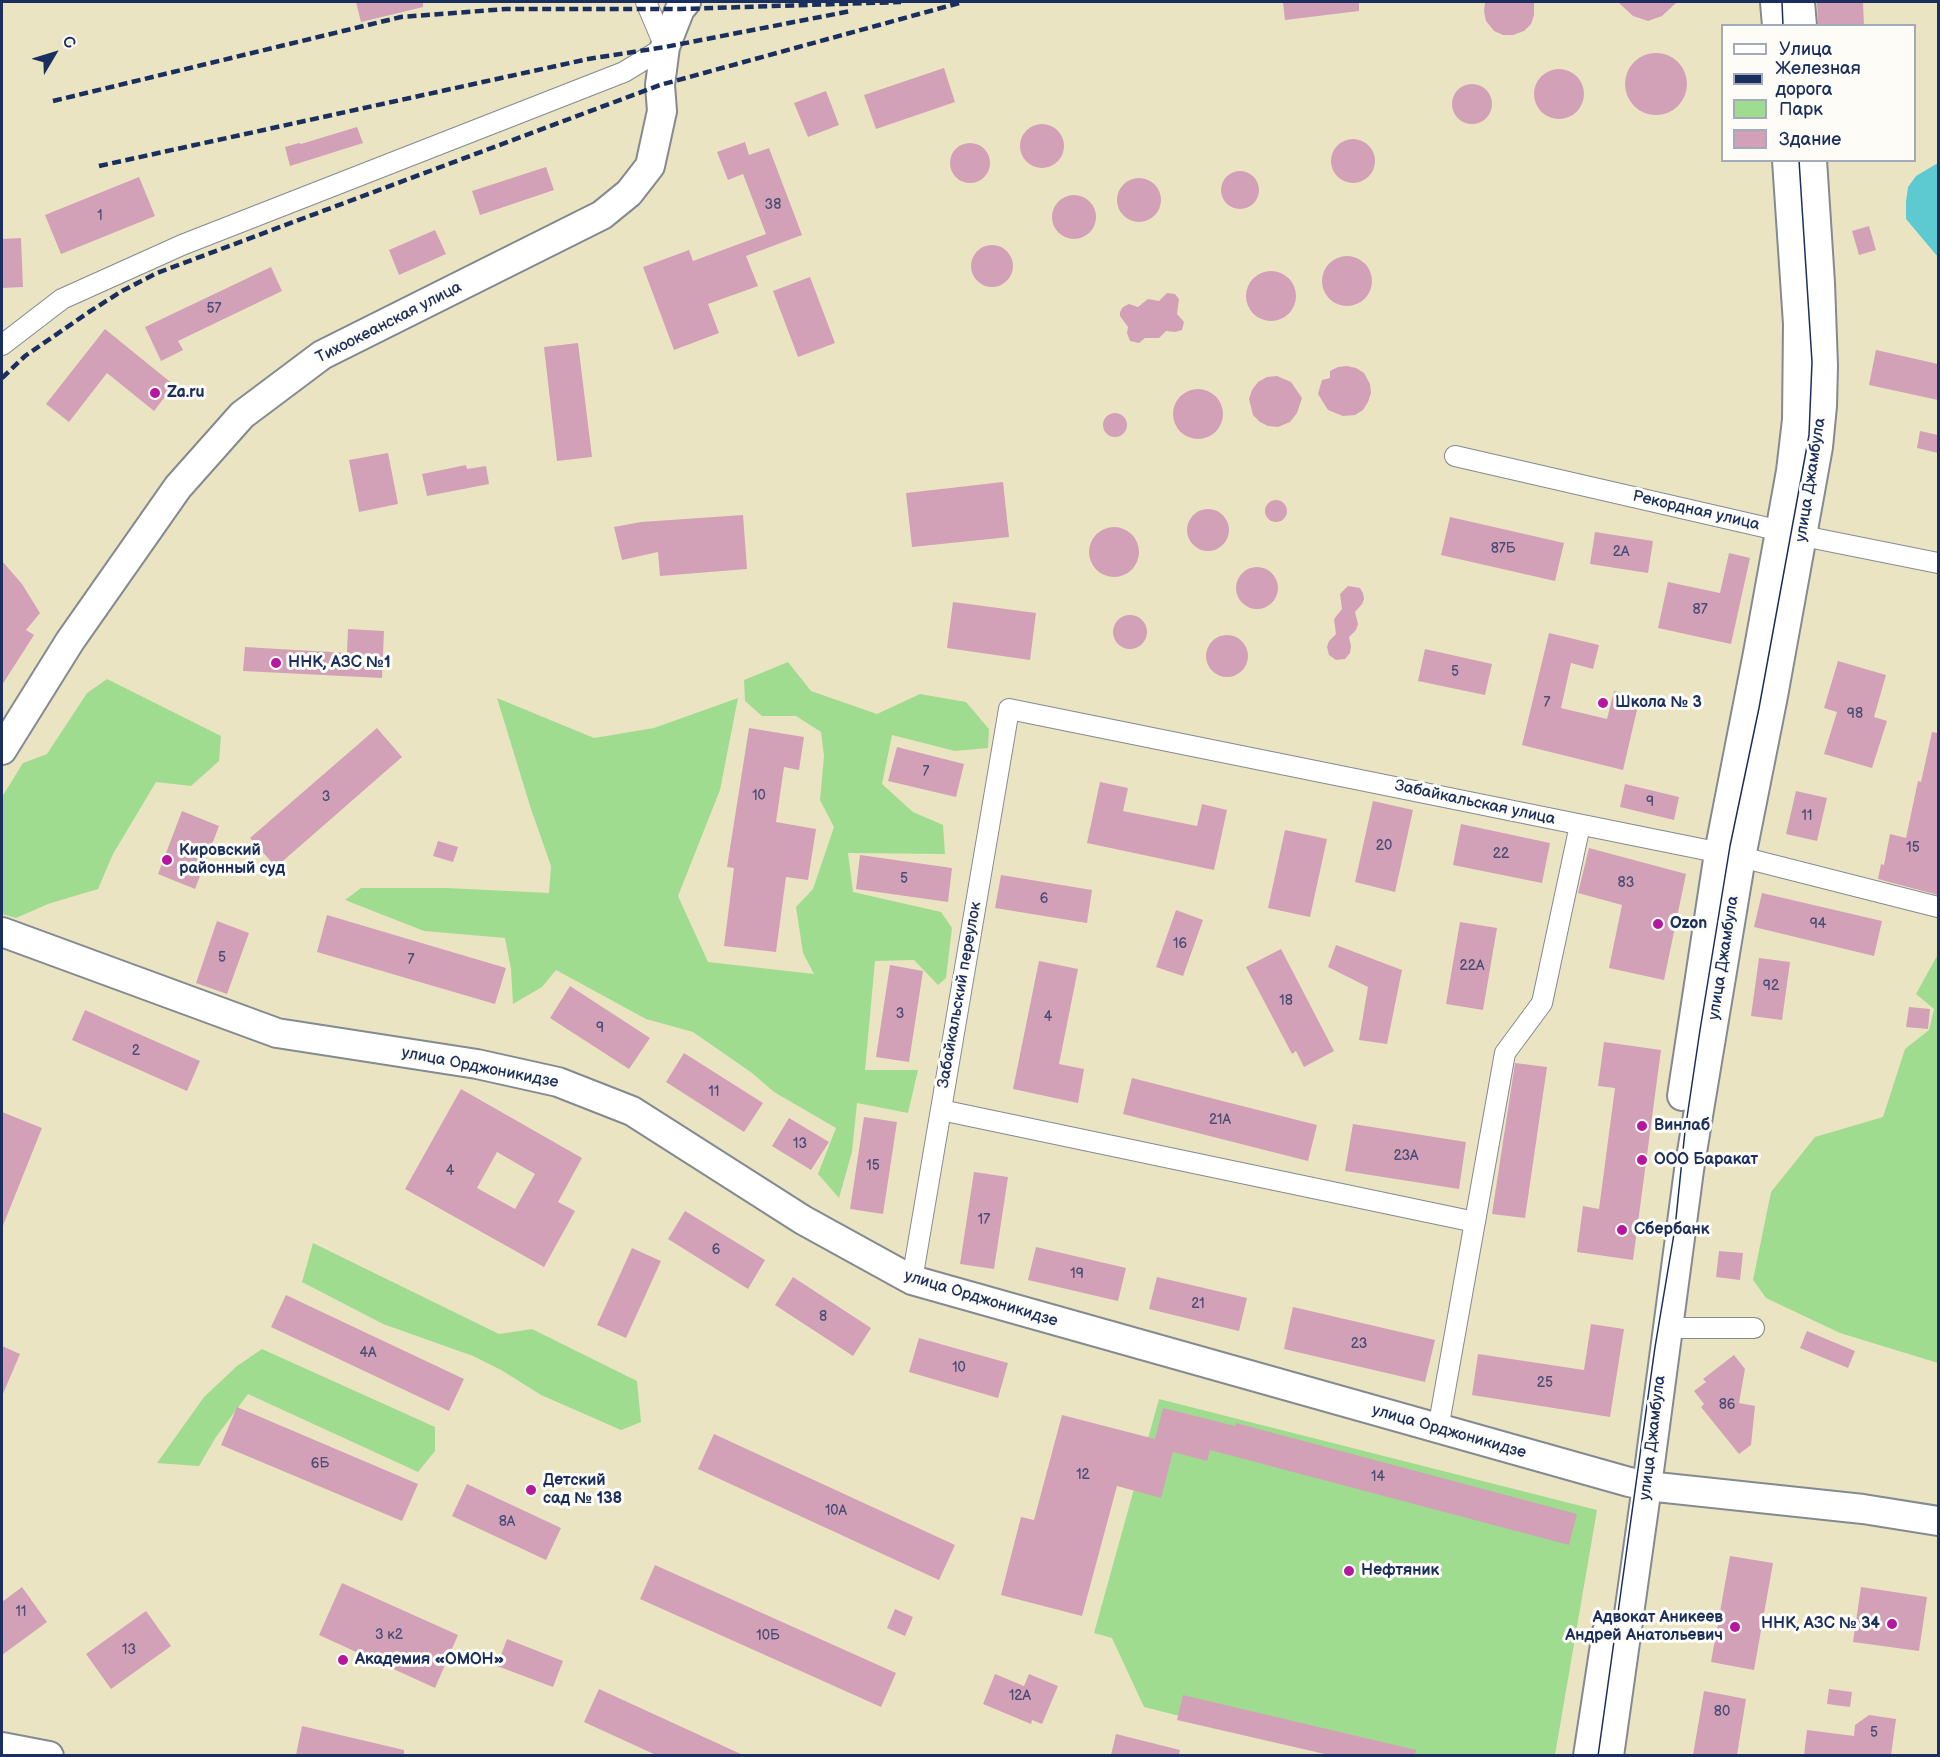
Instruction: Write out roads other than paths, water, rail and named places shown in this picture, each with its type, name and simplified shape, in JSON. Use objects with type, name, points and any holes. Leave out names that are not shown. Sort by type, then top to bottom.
[{"type":"street","points":[[2,345],[62,299],[182,245],[624,72],[665,47],[646,2]]},
{"type":"street","name":"Тихоокеанская улица","points":[[2,750],[70,641],[178,487],[242,415],[322,355],[602,215],[629,193],[650,166],[662,111],[660,85],[665,47],[680,9],[686,2]]},
{"type":"street","points":[[1775,2],[1777,24]]},
{"type":"street","points":[[1800,2],[1802,24]]},
{"type":"street","name":"улица Джамбула","points":[[1787,162],[1798,324],[1797,420],[1792,461],[1791,533]]},
{"type":"street","name":"улица Джамбула","points":[[1588,1755],[1667,1328],[1758,653],[1791,533],[1818,447],[1823,386],[1820,283],[1812,162]]},
{"type":"street","name":"Рекордная улица","points":[[1455,456],[1791,533],[1938,562]]},
{"type":"street","name":"Забайкальская улица","points":[[1009,709],[1730,855],[1938,907]]},
{"type":"street","name":"Забайкальский переулок","points":[[912,1280],[1009,709]]},
{"type":"street","points":[[1438,1429],[1505,1053],[1542,1004],[1580,825]]},
{"type":"street","name":"улица Джамбула","points":[[1609,1755],[1638,1484],[1634,1428],[1686,1064],[1730,855]]},
{"type":"street","name":"улица Орджоникидзе","points":[[2,932],[277,1033],[477,1064],[558,1082],[632,1111],[803,1220],[912,1280],[1638,1484],[1863,1509],[1938,1521]]},
{"type":"street","points":[[940,1110],[1475,1222]]},
{"type":"street","points":[[1667,1328],[1754,1328]]},
{"type":"street","points":[[2,1747],[49,1755]]},
{"type":"water","points":[[1938,163],[1938,257],[1906,219],[1906,202],[1908,187],[1916,176]]},
{"type":"tram line","points":[[1782,2],[1783,24]]},
{"type":"tram line","points":[[1598,1756],[1655,1347],[1675,1228],[1685,1131],[1700,1030],[1730,846],[1759,708],[1809,435],[1812,362],[1799,162]]},
{"type":"railway","points":[[53,101],[401,17],[506,9],[680,9],[901,2]]},
{"type":"railway","points":[[2,378],[25,356],[89,312],[157,273],[660,85],[963,2]]},
{"type":"railway","points":[[99,166],[588,59],[665,47],[851,11]]},
{"type":"place","name":"Za.ru","points":[[155,393]]},
{"type":"place","name":"ННК, АЗС №1","points":[[276,663]]},
{"type":"place","name":"Школа № 3","points":[[1603,703]]},
{"type":"place","name":"Кировский районный суд","points":[[167,860]]},
{"type":"place","name":"Ozon","points":[[1658,924]]},
{"type":"place","name":"Винлаб","points":[[1642,1126]]},
{"type":"place","name":"ООО Баракат","points":[[1642,1160]]},
{"type":"place","name":"Сбербанк","points":[[1622,1230]]},
{"type":"place","name":"Детский сад № 138","points":[[531,1490]]},
{"type":"place","name":"Нефтяник","points":[[1349,1571]]},
{"type":"place","name":"ННК, АЗС № 34","points":[[1892,1624]]},
{"type":"place","name":"Адвокат Аникеев Андрей Анатольевич","points":[[1735,1627]]},
{"type":"place","name":"Академия «ОМОН»","points":[[343,1660]]}]
